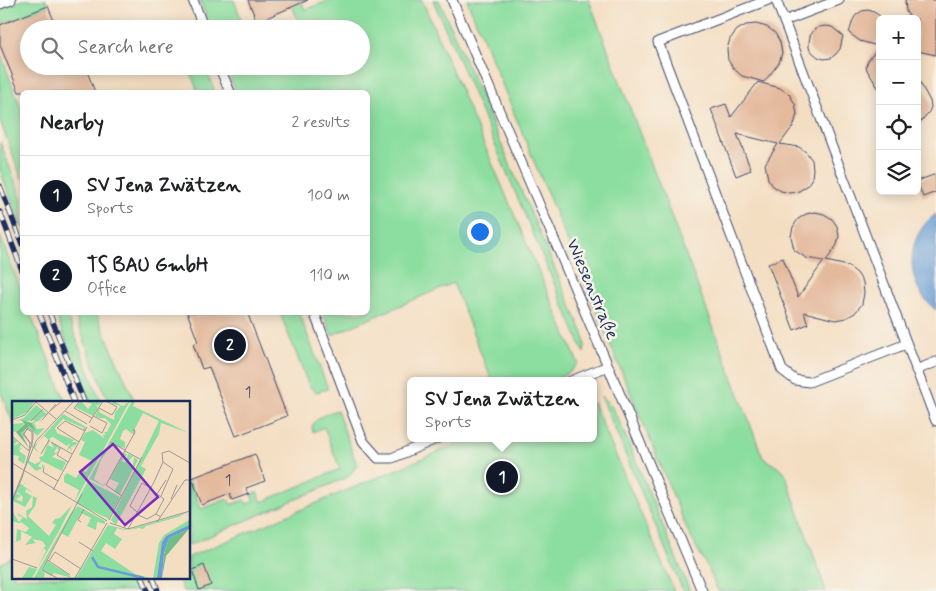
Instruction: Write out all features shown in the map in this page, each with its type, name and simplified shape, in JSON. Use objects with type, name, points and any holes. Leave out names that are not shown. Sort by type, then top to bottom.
[{"type":"lane","points":[[0,4],[11,0]]},
{"type":"lane","points":[[193,0],[201,20]]},
{"type":"lane","name":"Wiesenstraße","points":[[452,0],[702,591]]},
{"type":"lane","points":[[768,0],[658,42],[782,370],[795,380],[809,382],[906,344]]},
{"type":"lane","points":[[776,0],[936,421]]},
{"type":"lane","points":[[784,21],[839,0]]},
{"type":"lane","points":[[223,75],[229,90]]},
{"type":"lane","points":[[315,315],[363,441],[378,458],[392,458],[429,442]]},
{"type":"lane","points":[[916,370],[936,362]]},
{"type":"lane","points":[[581,377],[608,366]]},
{"type":"green space","points":[[23,0],[46,0],[48,6],[0,25],[0,9]]},
{"type":"green space","points":[[200,0],[234,0],[242,20],[208,20]]},
{"type":"green space","points":[[290,0],[301,0],[305,10],[330,0],[422,0],[578,363],[571,371],[561,377],[490,377],[453,283],[332,335],[324,315],[370,315],[370,90],[235,90],[229,75],[370,75],[370,20],[298,20]]},
{"type":"green space","points":[[433,0],[439,0],[584,336],[584,353]]},
{"type":"green space","points":[[467,0],[589,0],[763,458],[784,471],[826,591],[718,591],[708,568],[689,534]]},
{"type":"green space","points":[[0,52],[20,106],[20,174],[0,121]]},
{"type":"green space","points":[[191,75],[208,75],[214,90],[197,90]]},
{"type":"green space","points":[[0,142],[20,195],[20,223],[0,170]]},
{"type":"green space","points":[[0,236],[20,288],[20,315],[31,315],[66,401],[12,401],[12,421],[0,390]]},
{"type":"green space","points":[[56,315],[67,315],[101,401],[90,401]]},
{"type":"green space","points":[[75,315],[97,315],[135,401],[108,401]]},
{"type":"green space","points":[[281,315],[300,315],[328,389],[316,392],[309,386]]},
{"type":"green space","points":[[601,396],[611,406],[620,423],[690,591],[683,591]]},
{"type":"green space","points":[[337,410],[357,465],[348,477],[190,545],[190,482],[201,509],[228,499],[231,505],[244,500],[247,504],[254,501],[251,495],[257,492],[262,502],[340,469],[324,427],[313,432],[312,426],[314,423],[326,414]]},
{"type":"green space","points":[[597,411],[674,591],[183,591],[179,578],[190,578],[190,557],[462,442],[597,442]]},
{"type":"green space","points":[[12,557],[12,578],[135,578],[140,591],[3,591],[0,583],[0,564]]},
{"type":"water","points":[[936,214],[936,310],[918,289],[912,262],[913,248],[918,235],[925,224]]},
{"type":"building","points":[[248,0],[308,0],[262,20],[256,20]]},
{"type":"building","points":[[905,0],[936,0],[936,55],[921,52],[921,15],[909,15],[906,12]]},
{"type":"building","points":[[48,6],[53,20],[20,20],[20,75],[88,75],[94,90],[20,90],[19,92],[0,45],[0,25]]},
{"type":"building","points":[[868,10],[878,15],[876,15],[876,42],[874,45],[860,41],[849,33],[853,20],[862,11]]},
{"type":"building","points":[[756,24],[767,27],[775,33],[780,42],[782,53],[779,63],[764,82],[742,76],[728,60],[727,49],[730,39],[737,30],[746,25]]},
{"type":"building","points":[[826,26],[832,27],[843,36],[840,49],[836,54],[831,58],[824,59],[813,53],[809,48],[809,42],[814,30]]},
{"type":"building","points":[[876,50],[876,85],[867,70],[868,61]]},
{"type":"building","points":[[758,82],[780,88],[789,94],[795,104],[797,114],[794,125],[780,144],[799,147],[812,160],[812,178],[807,186],[799,191],[790,193],[781,191],[773,186],[768,179],[765,164],[778,144],[737,134],[751,170],[736,176],[711,109],[726,104],[731,117]]},
{"type":"building","points":[[921,84],[930,101],[931,107],[921,121]]},
{"type":"building","points":[[936,174],[936,192],[923,197],[921,180]]},
{"type":"building","points":[[815,212],[824,214],[832,219],[837,226],[839,236],[837,245],[826,261],[848,266],[857,273],[863,282],[864,293],[862,304],[855,313],[846,318],[835,320],[804,312],[808,324],[794,330],[768,264],[783,258],[798,297],[824,261],[806,258],[794,250],[791,236],[793,227],[798,219],[806,214]]},
{"type":"building","points":[[188,315],[248,315],[287,416],[236,436],[209,367],[202,369],[193,344],[198,342]]},
{"type":"building","points":[[255,454],[265,481],[246,488],[249,494],[232,500],[230,494],[202,505],[192,478]]},
{"type":"building","points":[[204,565],[211,585],[199,590],[192,570]]},
{"type":"railway","points":[[0,186],[20,239]]},
{"type":"railway","points":[[0,212],[20,265]]},
{"type":"railway","points":[[40,315],[74,401]]},
{"type":"railway","points":[[50,315],[84,401]]},
{"type":"railway","points":[[142,578],[148,591]]},
{"type":"railway","points":[[153,578],[158,591]]},
{"type":"place","name":"TS BAU GmbH","points":[[230,345]]},
{"type":"place","name":"SV Jena Zwätzen","points":[[502,477]]}]
